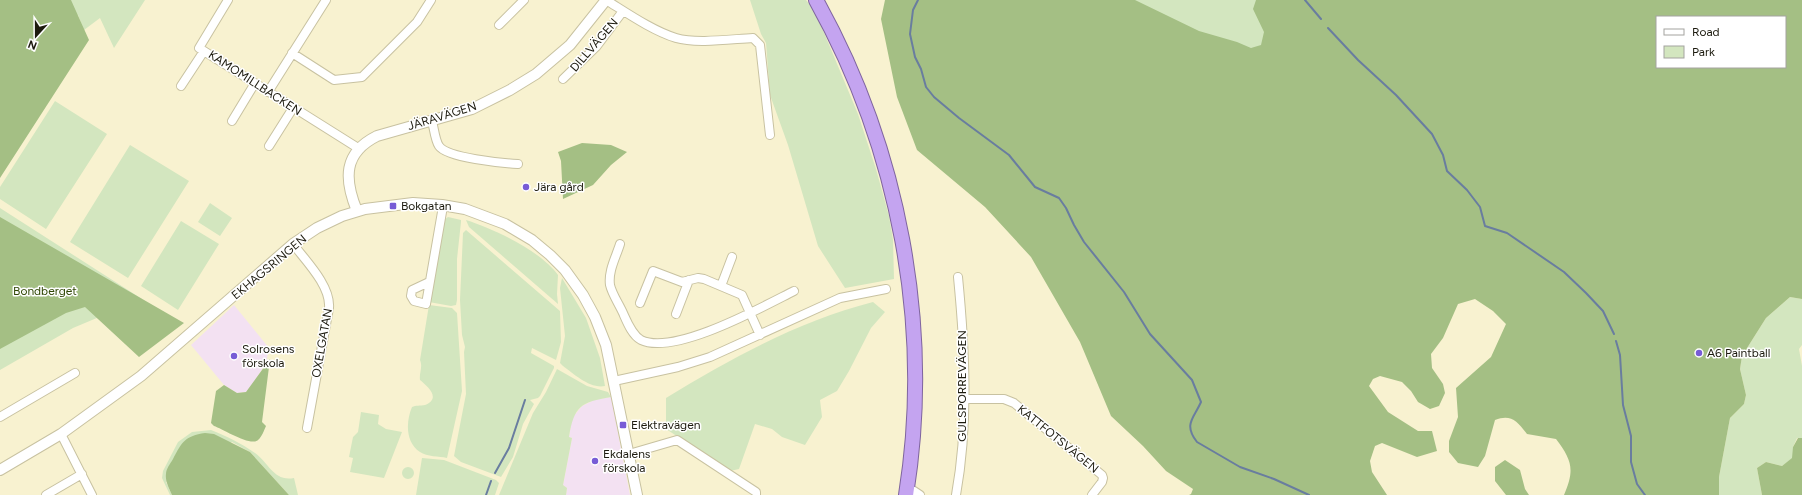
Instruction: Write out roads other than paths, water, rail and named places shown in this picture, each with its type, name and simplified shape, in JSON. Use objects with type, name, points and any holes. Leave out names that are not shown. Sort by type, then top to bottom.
[{"type":"highway","points":[[816,0],[849,66],[869,114],[890,183],[902,240],[911,299],[915,361],[914,494]]},
{"type":"highway","points":[[824,0],[856,64],[877,115],[899,187],[911,249],[920,319],[922,368],[920,446],[914,494]]},
{"type":"street","name":"KAMOMILLBACKEN","points":[[228,0],[199,48],[358,148]]},
{"type":"street","points":[[268,92],[326,0]]},
{"type":"street","points":[[292,53],[334,80],[362,77],[417,22],[431,0]]},
{"type":"street","points":[[499,25],[524,0]]},
{"type":"street","points":[[606,0],[623,11],[676,38],[689,40],[753,38],[756,40],[760,45],[770,135]]},
{"type":"street","name":"JÄRAVÄGEN","points":[[358,148],[377,136],[472,109],[510,90],[536,74],[570,45],[606,0]]},
{"type":"street","name":"DILLVÄGEN","points":[[564,79],[596,47],[623,11]]},
{"type":"street","points":[[181,86],[204,51]]},
{"type":"street","points":[[232,122],[255,83]]},
{"type":"street","points":[[269,146],[293,108]]},
{"type":"street","points":[[432,121],[438,145],[447,153],[494,162],[518,164]]},
{"type":"street","points":[[357,211],[350,189],[348,173],[351,161],[358,148]]},
{"type":"street","name":"EKHAGSRINGEN","points":[[0,470],[61,434],[146,372],[294,244],[328,222],[357,211],[413,203],[442,205],[472,211],[505,224],[532,240],[565,270],[583,294],[596,317],[606,345],[637,495]]},
{"type":"street","points":[[430,282],[442,205]]},
{"type":"street","name":"OXELGATAN","points":[[294,244],[326,289],[329,298],[329,308],[307,428]]},
{"type":"street","points":[[620,244],[612,267],[610,285],[627,323],[639,339],[653,344],[660,344],[696,336],[794,291]]},
{"type":"street","points":[[721,286],[732,257]]},
{"type":"street","points":[[640,303],[653,271],[682,282],[698,278],[742,295],[760,334]]},
{"type":"street","name":"GULSPORREVÄGEN","points":[[956,495],[961,459],[965,358],[958,277]]},
{"type":"street","points":[[676,314],[689,280]]},
{"type":"street","points":[[614,381],[678,367],[710,357],[840,298],[886,289]]},
{"type":"street","points":[[0,417],[75,373]]},
{"type":"street","name":"KATTFOTSVÄGEN","points":[[964,399],[1004,399],[1014,403],[1100,472],[1103,478],[1102,482],[1092,495]]},
{"type":"street","points":[[61,434],[92,495]]},
{"type":"street","points":[[629,454],[676,440],[756,492],[756,495]]},
{"type":"street","points":[[46,495],[82,474]]},
{"type":"waterway","points":[[918,0],[913,10],[910,34],[915,57],[921,69],[926,87],[934,97],[959,118],[1009,155],[1035,187],[1059,198],[1084,242],[1124,292],[1150,334],[1192,380],[1201,402],[1190,426],[1193,436],[1197,442],[1240,467],[1274,479],[1309,495]]},
{"type":"waterway","points":[[1305,0],[1321,19]]},
{"type":"waterway","points":[[1328,28],[1358,60],[1396,95],[1432,134],[1443,155],[1447,171],[1467,190],[1480,207],[1485,226],[1507,233],[1564,272],[1603,311],[1614,334]]},
{"type":"waterway","points":[[1616,341],[1620,355],[1623,405],[1631,436],[1631,462],[1637,484],[1645,495]]},
{"type":"waterway","points":[[495,473],[509,448],[525,400]]},
{"type":"waterway","points":[[486,495],[491,481]]},
{"type":"place","name":"Jära gård","points":[[526,187]]},
{"type":"place","name":"Bokgatan","points":[[393,206]]},
{"type":"place","name":"A6 Paintball","points":[[1699,353]]},
{"type":"place","name":"Solrosens förskola","points":[[234,356]]},
{"type":"place","name":"Elektravägen","points":[[623,425]]},
{"type":"place","name":"Ekdalens förskola","points":[[595,461]]},
{"type":"park label","name":"Bondberget","points":[[45,291]]}]
